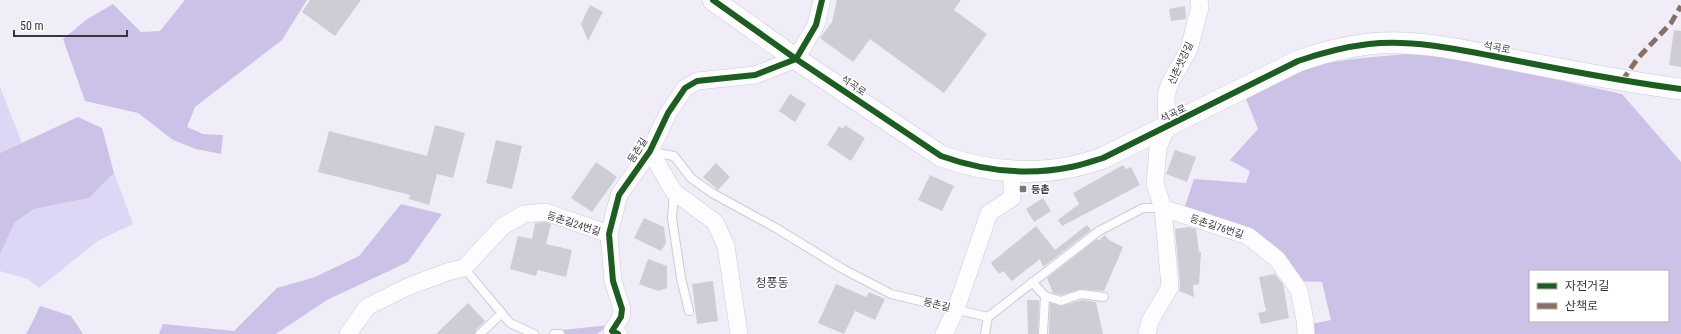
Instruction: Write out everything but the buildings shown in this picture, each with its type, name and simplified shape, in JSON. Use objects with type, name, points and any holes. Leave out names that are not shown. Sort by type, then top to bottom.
[{"type":"street","name":"석곡로","points":[[713,0],[796,59],[941,156],[965,164],[1012,172],[1071,167],[1103,158],[1167,127],[1238,89],[1298,61],[1328,51],[1370,44],[1408,44],[1450,48],[1622,81],[1681,89]]},
{"type":"street","points":[[796,59],[816,25],[822,0]]},
{"type":"street","name":"신촌샛강길","points":[[1167,127],[1166,95],[1170,83],[1189,49],[1200,6],[1199,0]]},
{"type":"street","name":"등촌길","points":[[613,333],[621,317],[622,309],[613,281],[609,234],[619,195],[650,151],[668,113],[685,88],[697,81],[755,75],[796,59]]},
{"type":"street","name":"석곡로","points":[[1163,208],[1155,184],[1158,148],[1167,127]]},
{"type":"street","name":"등촌길","points":[[650,151],[674,192],[715,222],[726,246],[739,334]]},
{"type":"street","name":"등촌길","points":[[944,334],[956,309],[989,213],[1012,198],[1012,172]]},
{"type":"street","points":[[1147,334],[1150,321],[1170,287],[1163,208]]},
{"type":"street","name":"등촌길76번길","points":[[1163,208],[1248,236],[1277,259],[1299,290],[1306,320],[1306,334]]},
{"type":"street","name":"등촌길24번길","points":[[464,268],[503,226],[524,214],[546,212],[609,234]]},
{"type":"street","points":[[348,334],[367,307],[407,287],[450,271],[464,268]]},
{"type":"lane","name":"등촌길","points":[[650,151],[674,156],[691,178],[712,193],[776,228],[843,269],[892,294],[956,309]]},
{"type":"lane","points":[[674,192],[672,218],[689,311]]},
{"type":"lane","name":"등촌길76번길","points":[[988,317],[1099,232],[1144,208],[1163,208]]},
{"type":"lane","points":[[464,268],[510,323],[534,334]]},
{"type":"lane","points":[[1032,282],[1045,296],[1061,301],[1081,294],[1104,297]]},
{"type":"lane","points":[[1043,334],[1045,296]]},
{"type":"lane","points":[[956,309],[988,317],[985,334]]},
{"type":"lane","points":[[480,334],[502,313]]},
{"type":"lane","points":[[554,334],[560,334]]},
{"type":"shaded area","points":[[185,0],[307,0],[282,40],[195,107],[187,127],[203,134],[223,135],[221,154],[196,149],[173,140],[138,113],[85,101],[63,39],[86,20],[113,4],[141,32],[160,31]]},
{"type":"shaded area","points":[[1406,54],[1454,57],[1622,94],[1681,162],[1681,334],[1312,334],[1311,324],[1331,320],[1322,282],[1297,281],[1280,254],[1185,206],[1194,179],[1246,183],[1250,171],[1230,160],[1258,129],[1246,99],[1271,85],[1318,64]]},
{"type":"shaded area","points":[[0,87],[22,143],[0,153]]},
{"type":"shaded area","points":[[78,117],[102,128],[114,173],[89,198],[34,209],[15,222],[0,254],[0,153]]},
{"type":"shaded area","points":[[114,173],[133,224],[98,241],[39,288],[28,279],[0,271],[0,254],[15,222],[34,209],[89,198]]},
{"type":"shaded area","points":[[401,204],[442,214],[408,262],[327,300],[276,334],[159,334],[163,324],[234,331],[277,288],[315,277],[359,256]]},
{"type":"shaded area","points":[[40,306],[71,316],[83,334],[26,334]]},
{"type":"shaded area","points":[[610,325],[597,334],[566,334],[561,330]]},
{"type":"marked path","points":[[1622,81],[1638,58],[1671,23],[1681,6]]},
{"type":"cycle path","points":[[713,0],[796,59],[941,156],[973,165],[1005,170],[1055,170],[1103,158],[1298,61],[1315,55],[1369,44],[1423,44],[1597,76],[1681,89]]},
{"type":"cycle path","points":[[618,334],[612,331],[621,317],[622,309],[613,281],[609,234],[619,195],[650,151],[668,113],[685,88],[697,81],[755,75],[796,59],[816,25],[822,0]]},
{"type":"place","name":"등촌","points":[[1023,189]]},
{"type":"district","name":"청풍동","points":[[772,283]]}]
